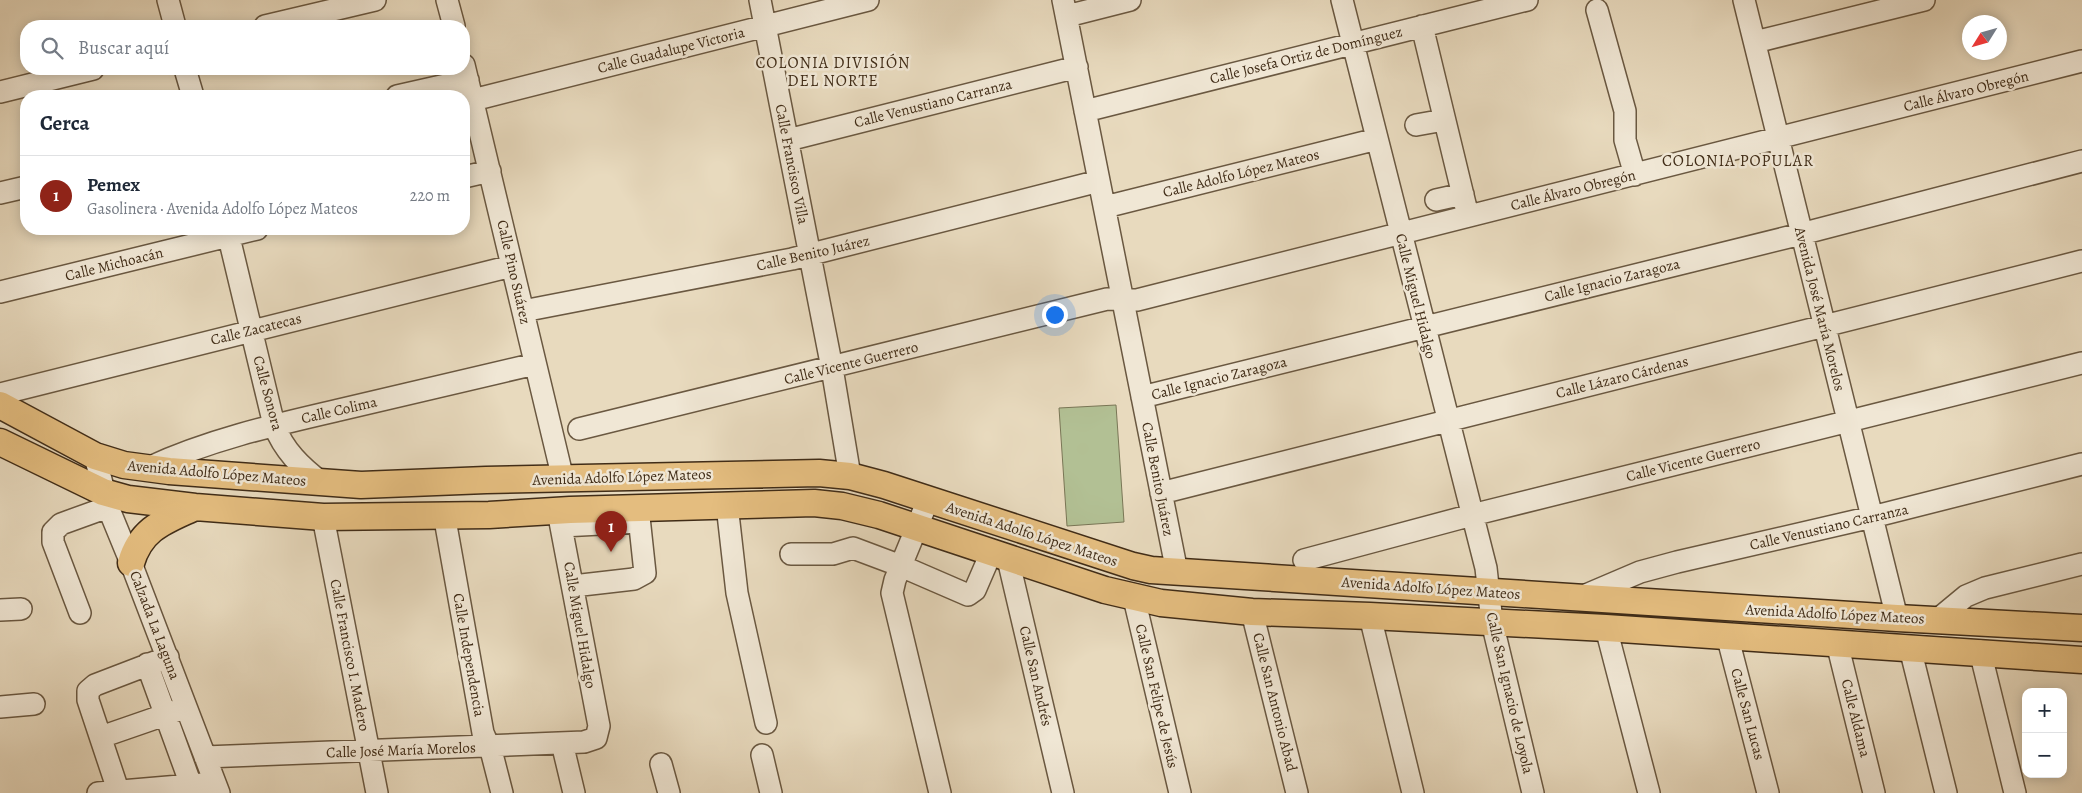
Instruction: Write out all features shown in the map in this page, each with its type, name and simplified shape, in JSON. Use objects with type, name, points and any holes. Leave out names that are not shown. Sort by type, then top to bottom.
[{"type":"main road","name":"Avenida Adolfo López Mateos","points":[[0,405],[95,456],[124,466],[322,484],[361,485],[486,480],[819,473],[850,476],[1133,566],[1177,572],[2082,628]]},
{"type":"main road","name":"Avenida Adolfo López Mateos","points":[[0,442],[105,500],[128,499],[195,507],[323,516],[444,514],[565,518],[638,515],[727,505],[806,503],[842,506],[879,515],[917,529],[1134,598],[1161,603],[1252,612],[1606,628],[1980,652],[2081,664]]},
{"type":"main road","points":[[486,480],[489,515]]},
{"type":"main road","points":[[131,563],[137,545],[144,537],[159,525],[195,507]]},
{"type":"street","points":[[168,0],[173,20]]},
{"type":"street","points":[[290,20],[375,0]]},
{"type":"street","points":[[448,0],[453,20]]},
{"type":"street","name":"Calle Francisco Villa","points":[[760,0],[788,140],[808,256],[832,368],[850,476]]},
{"type":"street","name":"Calle Guadalupe Victoria","points":[[473,100],[868,0]]},
{"type":"street","points":[[1065,8],[1130,0]]},
{"type":"street","name":"Calle Miguel Hidalgo","points":[[1342,0],[1423,326],[1486,568],[1490,592]]},
{"type":"street","name":"Calle Josefa Ortiz de Domínguez","points":[[1085,111],[1526,0]]},
{"type":"street","name":"Avenida José María Morelos","points":[[1744,0],[1897,618]]},
{"type":"street","points":[[1755,42],[1924,0]]},
{"type":"street","name":"Calle Benito Juárez","points":[[1065,8],[1177,572]]},
{"type":"street","points":[[1597,10],[1625,110],[1625,140],[1634,175]]},
{"type":"street","points":[[1422,26],[1468,216]]},
{"type":"street","name":"Calle Álvaro Obregón","points":[[1122,299],[1137,300],[2082,61]]},
{"type":"street","name":"Calle Venustiano Carranza","points":[[788,140],[1077,66]]},
{"type":"street","points":[[0,92],[69,75]]},
{"type":"street","points":[[187,75],[191,90]]},
{"type":"street","points":[[414,90],[457,75]]},
{"type":"street","name":"Calle Pino Suárez","points":[[467,75],[563,479]]},
{"type":"street","points":[[1416,126],[1444,120]]},
{"type":"street","name":"Calle Adolfo López Mateos","points":[[1105,207],[1377,139]]},
{"type":"street","name":"Calle Ignacio Zaragoza","points":[[1142,397],[1801,234],[2082,162]]},
{"type":"street","points":[[470,176],[490,171]]},
{"type":"street","name":"Calle Benito Juárez","points":[[523,311],[808,256],[1100,181]]},
{"type":"street","points":[[0,193],[20,188]]},
{"type":"street","points":[[1436,200],[1463,194]]},
{"type":"street","name":"Calle Michoacán","points":[[0,292],[217,235]]},
{"type":"street","name":"Calle Sonora","points":[[229,235],[274,425],[290,455],[302,468],[322,484]]},
{"type":"street","name":"Calle Lázaro Cárdenas","points":[[1162,493],[2082,262]]},
{"type":"street","name":"Calle Zacatecas","points":[[0,394],[512,266]]},
{"type":"street","name":"Calle Vicente Guerrero","points":[[579,429],[1107,299],[1122,299]]},
{"type":"street","name":"Calle Vicente Guerrero","points":[[1304,560],[1472,515],[2082,363]]},
{"type":"street","name":"Calle Colima","points":[[148,468],[175,455],[274,425],[535,364]]},
{"type":"street","name":"Calzada La Laguna","points":[[95,456],[105,500],[168,657],[217,788]]},
{"type":"street","name":"Calle Venustiano Carranza","points":[[1579,598],[1640,572],[1677,562],[1872,517],[2082,464]]},
{"type":"street","points":[[80,613],[53,542],[53,532],[61,524],[105,500]]},
{"type":"street","points":[[928,500],[892,588],[892,597],[940,793]]},
{"type":"street","points":[[727,505],[737,593],[766,723]]},
{"type":"street","name":"Calle Independencia","points":[[444,514],[483,733],[495,763],[502,793]]},
{"type":"street","points":[[578,585],[634,580],[645,573],[638,515]]},
{"type":"street","name":"Calle Francisco I. Madero","points":[[323,516],[377,793]]},
{"type":"street","name":"Calle Miguel Hidalgo","points":[[565,518],[578,585],[599,726],[596,738]]},
{"type":"street","points":[[791,554],[832,554],[854,548],[968,595],[1000,556]]},
{"type":"street","name":"Calle San Andrés","points":[[1000,556],[1064,793]]},
{"type":"street","points":[[1936,620],[1966,596],[1985,588],[2082,564]]},
{"type":"street","name":"Calle San Ignacio de Loyola","points":[[1490,592],[1492,622],[1532,793]]},
{"type":"street","name":"Calle San Felipe de Jesús","points":[[1134,598],[1180,793]]},
{"type":"street","points":[[0,610],[22,608]]},
{"type":"street","name":"Calle San Antonio Abad","points":[[1252,612],[1297,793]]},
{"type":"street","points":[[1370,616],[1413,793]]},
{"type":"street","points":[[1606,628],[1648,793]]},
{"type":"street","name":"Calle San Lucas","points":[[1727,636],[1768,793]]},
{"type":"street","name":"Calle Aldama","points":[[1837,643],[1874,793]]},
{"type":"street","points":[[1910,648],[1946,793]]},
{"type":"street","points":[[1980,652],[2014,793]]},
{"type":"street","points":[[168,657],[90,688],[88,692],[88,700],[101,737],[112,792],[191,785],[217,788]]},
{"type":"street","points":[[147,664],[191,785]]},
{"type":"street","points":[[0,707],[34,704]]},
{"type":"street","points":[[101,737],[187,707]]},
{"type":"street","name":"Calle José María Morelos","points":[[205,757],[488,747],[584,742],[596,738]]},
{"type":"street","points":[[562,743],[574,793]]},
{"type":"street","points":[[762,755],[771,793]]},
{"type":"street","points":[[661,764],[669,793]]},
{"type":"green space","points":[[1116,405],[1124,522],[1067,526],[1059,408]]},
{"type":"place","name":"Pemex","points":[[611,552]]},
{"type":"district","name":"COLONIA DIVISIÓN DEL NORTE","points":[[833,72]]},
{"type":"district","name":"COLONIA POPULAR","points":[[1738,161]]}]
